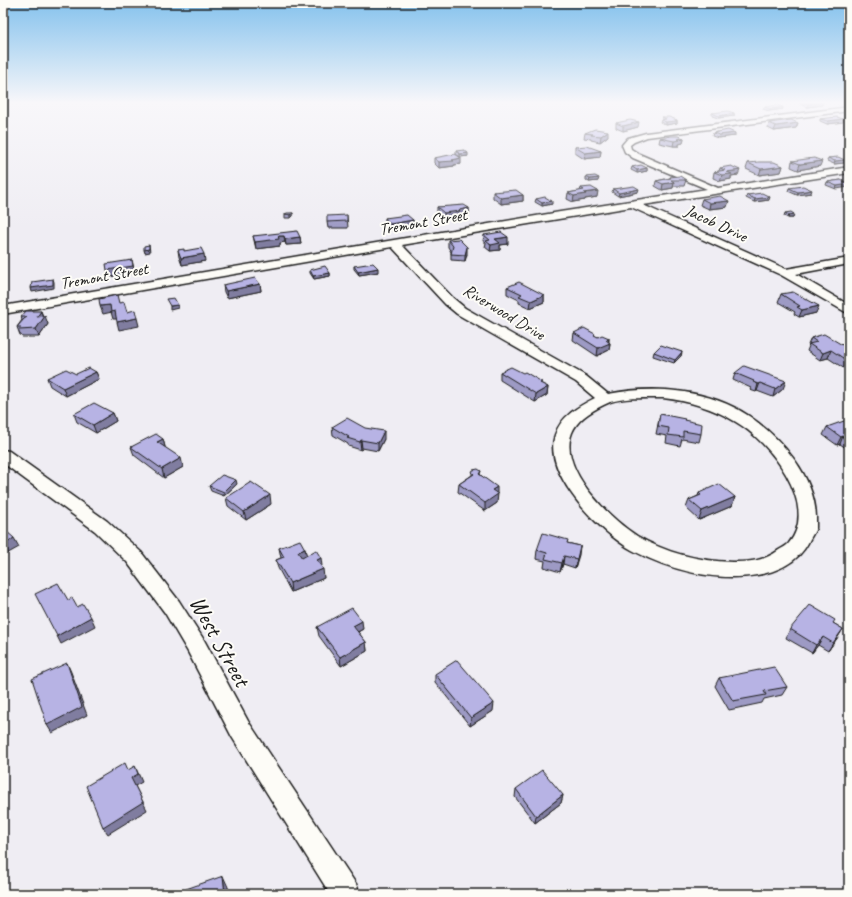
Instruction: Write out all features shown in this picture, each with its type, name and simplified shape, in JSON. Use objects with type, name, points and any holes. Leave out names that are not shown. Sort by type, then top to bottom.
[{"type":"street","points":[[626,144],[628,150],[636,156],[717,190]]},
{"type":"street","name":"Tremont Street","points":[[3,310],[394,243],[849,170]]},
{"type":"street","name":"Jacob Drive","points":[[633,204],[785,274],[849,310]]},
{"type":"street","name":"Riverwood Drive","points":[[394,243],[460,311],[575,375],[605,399]]},
{"type":"street","points":[[785,274],[849,261]]},
{"type":"street","points":[[821,522],[813,540],[802,550],[771,565],[729,569],[706,567],[661,556],[622,535],[594,510],[568,474],[560,449],[561,438],[565,428],[581,411],[605,399],[635,394],[668,394],[703,401],[736,414],[764,432],[800,464],[810,476],[822,502]]},
{"type":"street","name":"West Street","points":[[3,455],[101,526],[134,557],[176,613],[196,646],[240,729],[346,894]]},
{"type":"building","points":[[587,146],[601,151],[585,153],[575,147]]},
{"type":"building","points":[[464,150],[468,153],[460,154],[456,151]]},
{"type":"building","points":[[455,154],[461,158],[452,160],[454,161],[439,162],[434,158]]},
{"type":"building","points":[[838,157],[845,160],[835,161],[828,158]]},
{"type":"building","points":[[814,158],[822,161],[800,164],[792,161]]},
{"type":"building","points":[[774,162],[783,166],[761,169],[748,163]]},
{"type":"building","points":[[641,165],[647,168],[637,170],[632,167]]},
{"type":"building","points":[[731,166],[740,170],[727,172],[732,174],[722,175],[714,172],[725,170],[720,168]]},
{"type":"building","points":[[595,176],[599,178],[590,179],[586,177]]},
{"type":"building","points":[[680,176],[686,180],[671,180],[674,182],[663,184],[656,181],[671,178],[670,177]]},
{"type":"building","points":[[841,180],[849,184],[837,186],[827,182]]},
{"type":"building","points":[[634,186],[639,189],[619,193],[613,189]]},
{"type":"building","points":[[803,186],[812,190],[798,192],[789,188]]},
{"type":"building","points":[[591,187],[598,191],[574,196],[568,193],[584,190],[581,188]]},
{"type":"building","points":[[516,190],[523,195],[501,198],[493,192]]},
{"type":"building","points":[[762,193],[770,197],[755,199],[747,195]]},
{"type":"building","points":[[720,196],[729,201],[710,203],[702,199]]},
{"type":"building","points":[[545,197],[552,201],[542,203],[536,199]]},
{"type":"building","points":[[464,205],[469,208],[444,213],[437,207]]},
{"type":"building","points":[[791,212],[794,214],[789,215],[785,213]]},
{"type":"building","points":[[347,215],[347,221],[327,222],[327,216]]},
{"type":"building","points":[[407,215],[413,220],[390,224],[385,218]]},
{"type":"building","points":[[297,231],[300,237],[285,239],[284,236],[278,236],[279,239],[255,242],[253,236]]},
{"type":"building","points":[[501,232],[508,237],[495,239],[500,243],[491,245],[486,241],[490,240],[484,235]]},
{"type":"building","points":[[459,239],[467,247],[465,255],[451,254],[453,246],[448,240]]},
{"type":"building","points":[[149,245],[149,249],[144,250],[144,246]]},
{"type":"building","points":[[201,248],[204,254],[181,258],[178,250],[184,249],[184,251]]},
{"type":"building","points":[[132,260],[133,266],[107,270],[106,264]]},
{"type":"building","points":[[373,263],[378,268],[358,272],[354,266]]},
{"type":"building","points":[[325,266],[330,273],[313,276],[310,270]]},
{"type":"building","points":[[255,278],[260,284],[226,291],[223,285]]},
{"type":"building","points":[[53,279],[53,285],[31,288],[32,282]]},
{"type":"building","points":[[519,282],[544,295],[531,301],[519,296],[522,294],[507,287]]},
{"type":"building","points":[[793,292],[819,306],[802,310],[797,307],[800,306],[781,294]]},
{"type":"building","points":[[117,295],[119,303],[124,302],[127,312],[135,310],[137,318],[117,322],[115,311],[111,312],[110,305],[100,306],[99,299]]},
{"type":"building","points":[[174,298],[178,305],[170,306],[166,299]]},
{"type":"building","points":[[26,311],[41,311],[37,317],[45,316],[36,329],[19,330],[21,327],[17,327],[27,317],[21,317]]},
{"type":"building","points":[[584,328],[598,337],[602,335],[609,338],[606,340],[610,343],[598,348],[574,333]]},
{"type":"building","points":[[824,334],[849,349],[849,362],[831,350],[823,353],[809,344],[817,342],[811,338]]},
{"type":"building","points":[[661,345],[682,352],[675,360],[654,352]]},
{"type":"building","points":[[744,366],[786,381],[775,389],[760,383],[758,384],[735,373]]},
{"type":"building","points":[[511,367],[523,373],[525,372],[548,387],[536,394],[500,372]]},
{"type":"building","points":[[89,368],[96,372],[63,388],[47,378],[66,369],[76,374]]},
{"type":"building","points":[[94,403],[113,413],[93,425],[74,414]]},
{"type":"building","points":[[660,414],[702,424],[701,434],[683,431],[683,437],[668,435],[669,428],[658,426]]},
{"type":"building","points":[[347,418],[365,428],[384,431],[378,443],[361,440],[360,442],[347,438],[349,437],[332,427]]},
{"type":"building","points":[[844,421],[849,423],[849,440],[843,436],[841,437],[827,427]]},
{"type":"building","points":[[156,434],[163,439],[157,442],[181,458],[162,469],[131,447]]},
{"type":"building","points":[[478,469],[481,471],[479,474],[497,487],[492,490],[498,494],[485,503],[459,484],[474,474],[472,472],[473,470]]},
{"type":"building","points":[[222,475],[236,480],[224,492],[209,486]]},
{"type":"building","points":[[251,482],[270,495],[244,512],[226,498]]},
{"type":"building","points":[[719,484],[735,497],[702,511],[689,500],[701,495],[699,493]]},
{"type":"building","points":[[6,531],[14,538],[3,545],[3,532]]},
{"type":"building","points":[[543,533],[568,540],[567,543],[580,546],[577,559],[564,556],[562,563],[545,559],[547,553],[537,550]]},
{"type":"building","points":[[300,540],[305,549],[298,552],[302,558],[316,550],[321,558],[317,560],[323,569],[290,583],[276,560],[284,557],[279,548]]},
{"type":"building","points":[[58,583],[68,600],[72,598],[77,607],[83,604],[91,617],[57,636],[35,594]]},
{"type":"building","points":[[810,605],[835,620],[833,623],[843,629],[833,643],[823,637],[816,645],[790,629]]},
{"type":"building","points":[[352,608],[362,621],[353,626],[366,642],[340,657],[317,627]]},
{"type":"building","points":[[457,660],[494,703],[471,718],[435,674]]},
{"type":"building","points":[[67,663],[82,707],[47,725],[32,679]]},
{"type":"building","points":[[774,667],[787,687],[764,691],[766,695],[733,701],[719,678]]},
{"type":"building","points":[[125,763],[128,770],[135,766],[138,774],[131,778],[143,802],[103,827],[86,786]]},
{"type":"building","points":[[542,770],[563,795],[536,816],[516,789]]},
{"type":"building","points":[[223,876],[225,894],[186,894],[186,889]]}]
